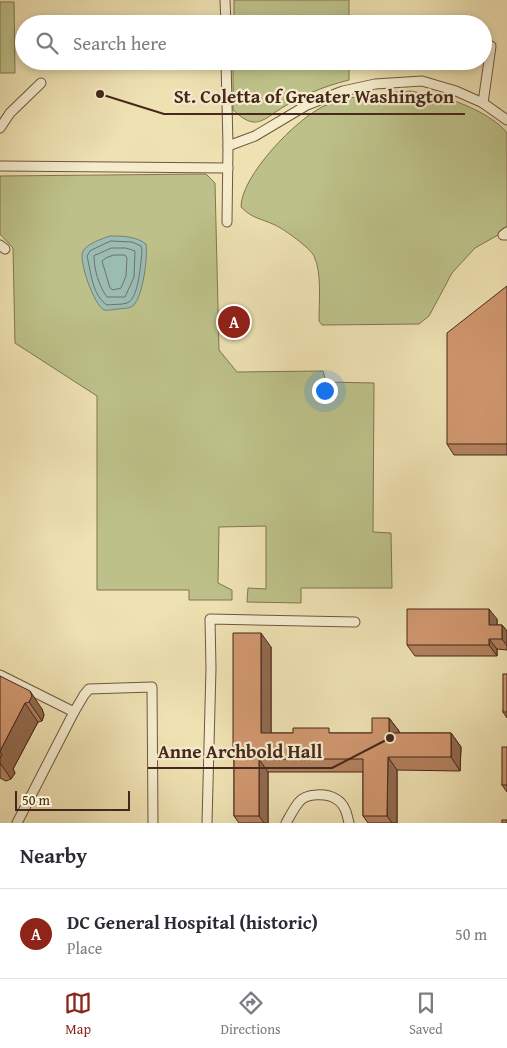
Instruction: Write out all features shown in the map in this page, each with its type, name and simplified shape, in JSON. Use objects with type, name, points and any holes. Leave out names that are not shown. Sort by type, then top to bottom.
[{"type":"lane","points":[[225,0],[226,15]]},
{"type":"lane","points":[[226,70],[227,222]]},
{"type":"lane","points":[[483,103],[488,70]]},
{"type":"lane","points":[[0,128],[10,113],[42,82]]},
{"type":"lane","points":[[228,146],[255,136],[307,105],[343,91],[375,84],[422,82],[456,91],[483,103],[507,120]]},
{"type":"lane","points":[[0,166],[228,168]]},
{"type":"lane","points":[[207,823],[211,668],[210,619],[355,622]]},
{"type":"lane","points":[[0,675],[74,712]]},
{"type":"lane","points":[[17,823],[84,695],[90,689],[152,687],[153,823]]},
{"type":"lane","points":[[286,823],[299,801],[309,796],[322,795],[336,799],[346,810],[349,823]]},
{"type":"green space","points":[[234,0],[349,0],[349,15],[234,15]]},
{"type":"green space","points":[[0,2],[14,2],[15,73],[0,73]]},
{"type":"green space","points":[[233,70],[349,70],[349,80],[310,93],[259,122],[245,119],[233,110]]},
{"type":"green space","points":[[411,91],[442,97],[470,107],[487,116],[507,133],[507,226],[498,235],[475,248],[452,273],[429,316],[419,324],[322,325],[319,321],[319,279],[314,256],[284,230],[245,211],[241,207],[243,194],[250,180],[272,150],[285,135],[312,113],[324,106],[345,99]]},
{"type":"green space","points":[[206,174],[215,183],[219,350],[237,372],[323,371],[326,382],[374,383],[373,532],[391,533],[392,588],[301,588],[301,603],[247,602],[248,588],[266,589],[266,526],[219,527],[218,583],[232,590],[232,600],[189,600],[189,590],[97,590],[97,396],[15,343],[13,248],[0,234],[0,176]]},
{"type":"water","points":[[110,236],[129,237],[142,241],[146,244],[146,257],[142,286],[137,301],[128,308],[104,310],[92,292],[82,256],[83,251],[88,246]]},
{"type":"building","points":[[507,286],[507,444],[447,444],[447,333]]},
{"type":"building","points":[[407,609],[489,609],[489,625],[502,625],[502,639],[489,639],[489,645],[407,645]]},
{"type":"building","points":[[233,633],[261,633],[261,733],[293,733],[293,728],[329,728],[329,733],[372,733],[372,718],[389,718],[389,733],[451,733],[451,757],[388,757],[387,816],[363,816],[363,759],[259,759],[259,816],[234,816]]},
{"type":"building","points":[[503,674],[507,674],[507,712],[503,712]]},
{"type":"building","points":[[0,676],[30,691],[32,696],[29,702],[25,703],[0,751]]},
{"type":"building","points":[[502,747],[507,747],[507,785],[502,785]]},
{"type":"place","name":"St. Coletta of Greater Washington","points":[[100,94]]},
{"type":"place","name":"DC General Hospital (historic)","points":[[234,322]]},
{"type":"place","name":"Anne Archbold Hall","points":[[390,738]]}]
